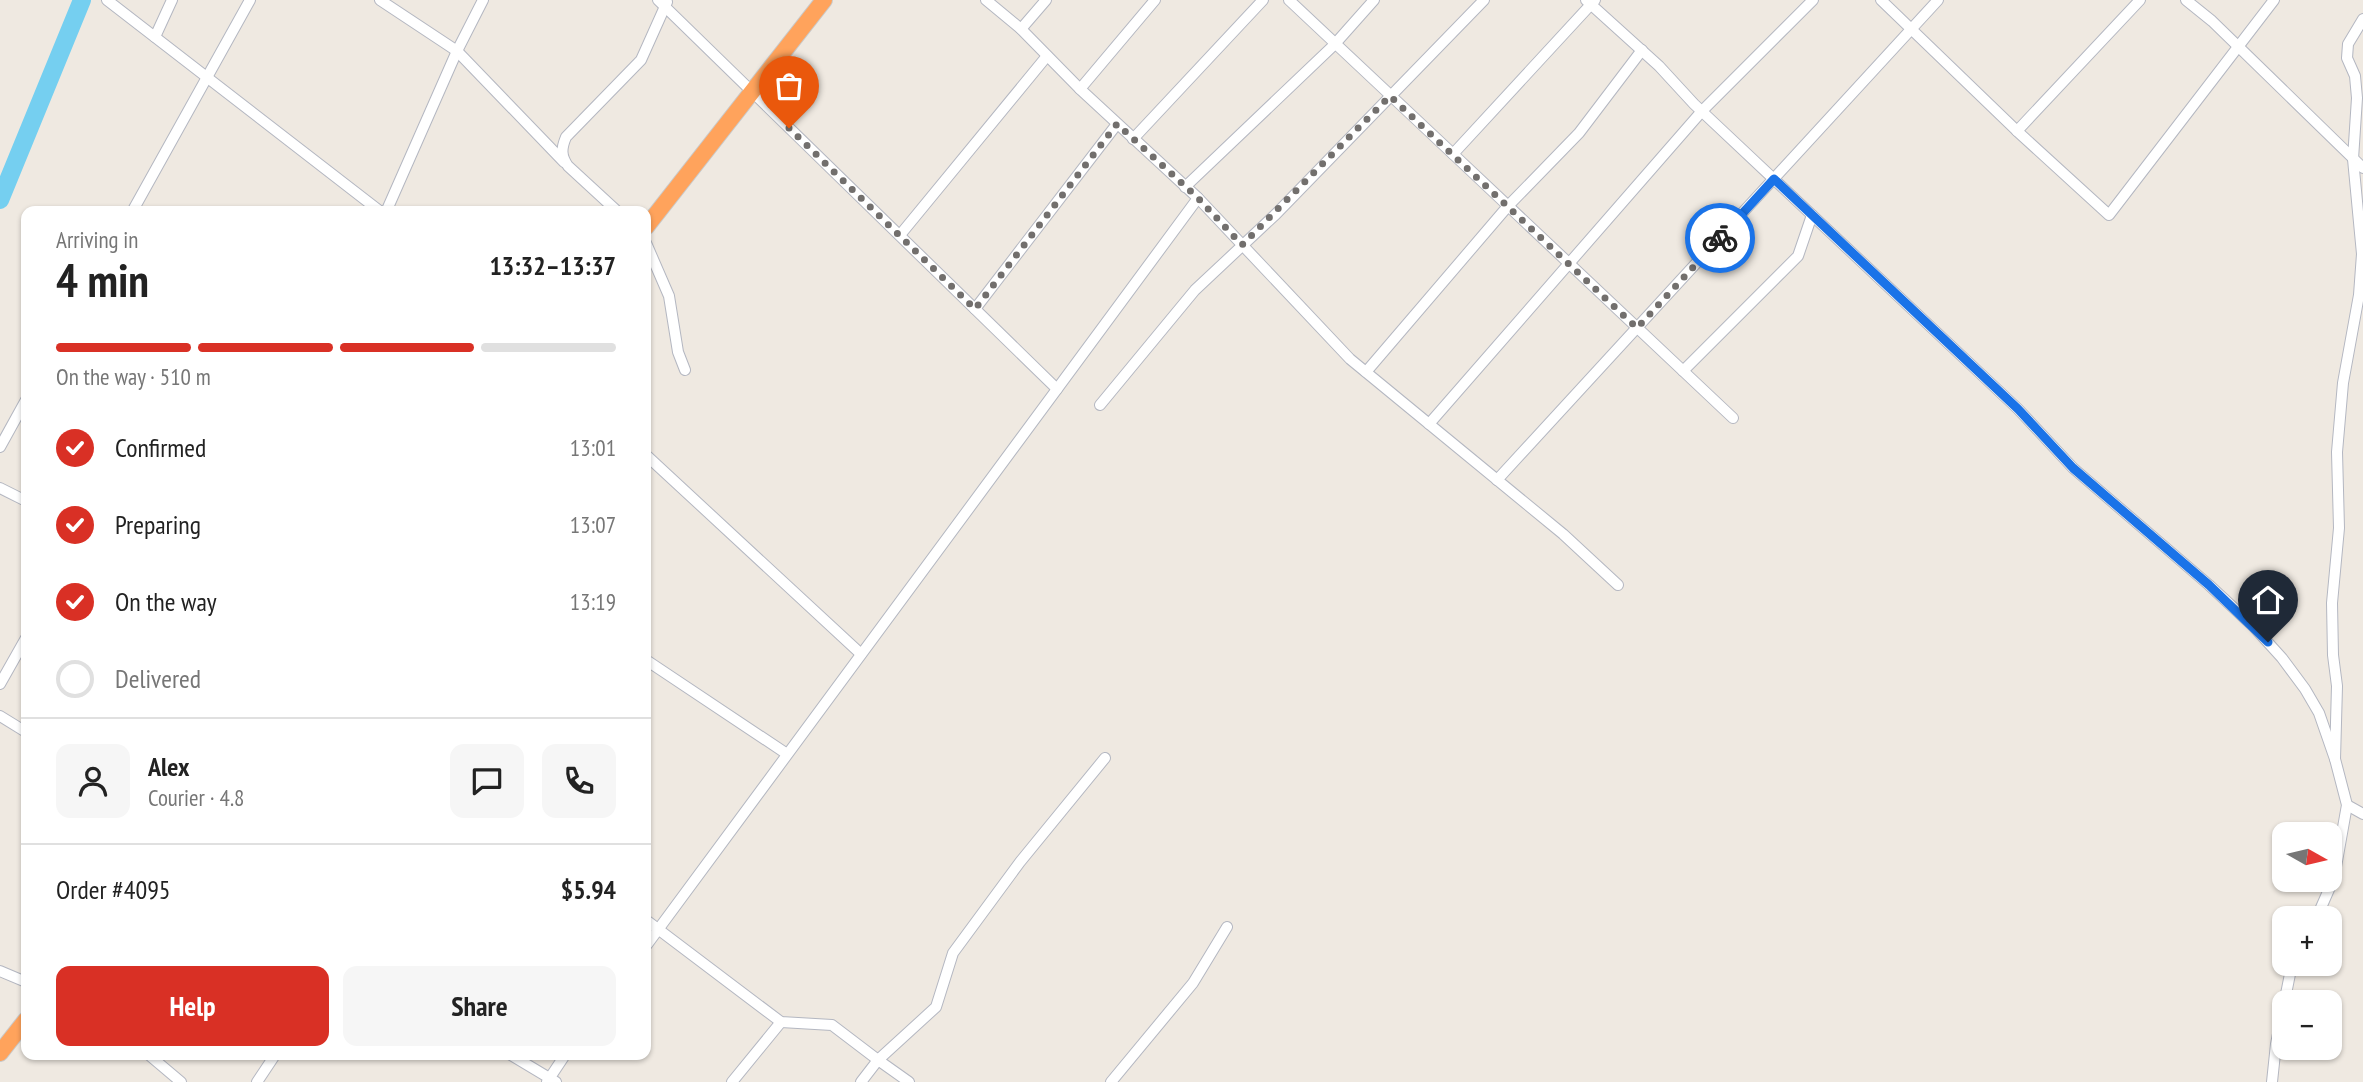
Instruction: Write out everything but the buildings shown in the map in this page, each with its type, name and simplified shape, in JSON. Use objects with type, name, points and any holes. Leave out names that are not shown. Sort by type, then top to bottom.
[{"type":"highway","points":[[651,221],[824,0]]},
{"type":"highway","points":[[0,1053],[21,1026]]},
{"type":"street","points":[[107,0],[119,4],[155,37],[376,206]]},
{"type":"street","points":[[155,37],[172,0]]},
{"type":"street","points":[[135,206],[250,0]]},
{"type":"street","points":[[380,0],[457,51],[568,166],[611,206]]},
{"type":"street","points":[[387,206],[483,0]]},
{"type":"street","points":[[986,0],[1021,29],[1080,89],[1198,198],[1350,359],[1563,534],[1618,585]]},
{"type":"street","points":[[1021,29],[1046,0]]},
{"type":"street","points":[[1080,89],[1155,0]]},
{"type":"street","points":[[1133,139],[1263,0]]},
{"type":"street","points":[[1289,0],[1733,418]]},
{"type":"street","points":[[1185,187],[1334,44],[1374,0]]},
{"type":"street","points":[[1100,405],[1195,290],[1484,0]]},
{"type":"street","points":[[1429,424],[1702,111],[1814,0]]},
{"type":"street","points":[[1881,0],[2109,215],[2274,0]]},
{"type":"street","points":[[1497,480],[1938,0]]},
{"type":"street","points":[[2017,131],[2140,0]]},
{"type":"street","points":[[2186,0],[2239,46],[2363,168]]},
{"type":"street","points":[[568,166],[562,157],[566,137],[641,60],[664,2],[752,92],[1057,389]]},
{"type":"street","points":[[1453,154],[1591,2],[1702,111],[2018,409],[2073,468],[2209,585],[2253,626],[2282,658],[2319,713],[2347,805],[2334,878],[2322,906]]},
{"type":"street","points":[[2335,759],[2337,686],[2332,626],[2339,528],[2337,452],[2343,383],[2362,254],[2353,159],[2357,98],[2354,76],[2347,58],[2348,44],[2363,19]]},
{"type":"street","points":[[1366,372],[1508,206],[1578,133],[1642,50]]},
{"type":"street","points":[[900,235],[1047,56]]},
{"type":"street","points":[[975,309],[1117,124]]},
{"type":"street","points":[[651,939],[1198,198]]},
{"type":"street","points":[[1683,371],[1798,256],[1812,215]]},
{"type":"street","points":[[651,255],[669,296],[678,352],[685,370]]},
{"type":"street","points":[[0,447],[21,409]]},
{"type":"street","points":[[651,460],[862,654]]},
{"type":"street","points":[[0,488],[21,498]]},
{"type":"street","points":[[0,684],[21,647]]},
{"type":"street","points":[[651,663],[787,754]]},
{"type":"street","points":[[0,716],[21,729]]},
{"type":"street","points":[[861,1082],[878,1060],[936,1007],[953,953],[1020,862],[1105,758]]},
{"type":"street","points":[[2347,805],[2363,814]]},
{"type":"street","points":[[651,924],[781,1022],[832,1025],[909,1082]]},
{"type":"street","points":[[1111,1082],[1193,983],[1227,927]]},
{"type":"street","points":[[0,971],[21,980]]},
{"type":"street","points":[[2272,1082],[2276,1044],[2290,976]]},
{"type":"street","points":[[732,1082],[781,1022]]},
{"type":"street","points":[[155,1060],[181,1082]]},
{"type":"street","points":[[257,1082],[272,1060]]},
{"type":"street","points":[[518,1060],[551,1080],[562,1060]]},
{"type":"waterway","points":[[0,200],[82,0]]},
{"type":"way so far","points":[[789,128],[975,309],[1117,124],[1198,198],[1242,245],[1276,214],[1390,96],[1637,328],[1720,238]]},
{"type":"route","points":[[1720,238],[1774,179],[2018,409],[2073,468],[2209,585],[2268,642]]}]
